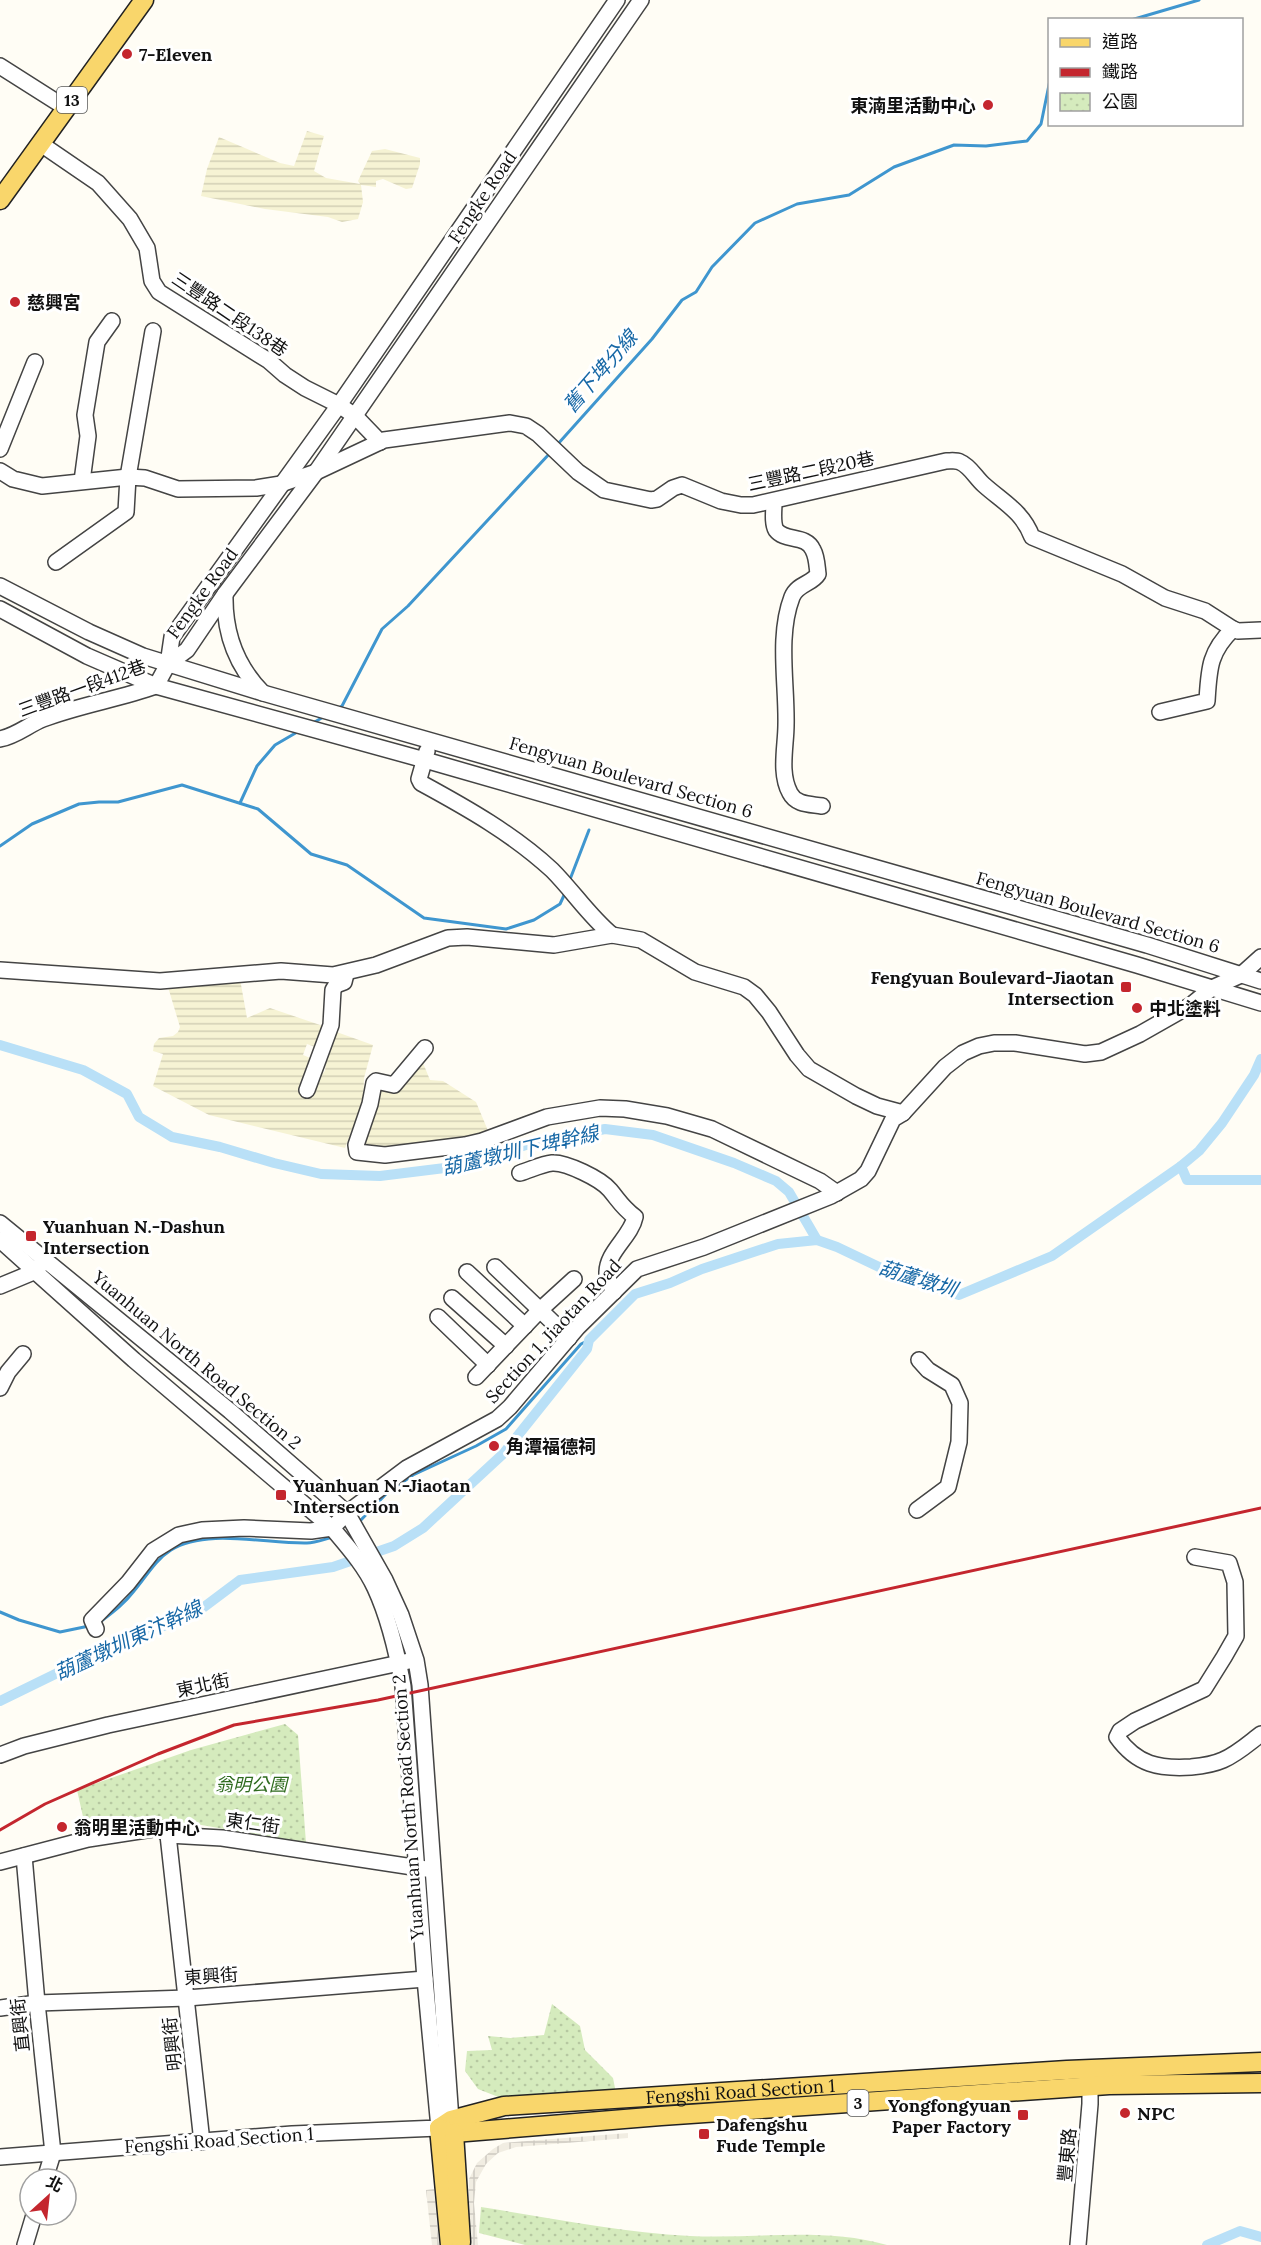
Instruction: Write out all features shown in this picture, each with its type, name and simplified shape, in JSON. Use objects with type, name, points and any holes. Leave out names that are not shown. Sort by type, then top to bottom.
[{"type":"main road","name":"13","points":[[0,200],[144,0]]},
{"type":"main road","name":"Fengshi Road Section 1","points":[[448,2127],[504,2106],[1090,2069],[1261,2062]]},
{"type":"main road","name":"Fengshi Road Section 1","points":[[448,2127],[673,2115],[1091,2087],[1261,2083]]},
{"type":"main road","points":[[448,2127],[450,2245]]},
{"type":"main road","points":[[448,2127],[462,2245]]},
{"type":"street","name":"Fengke Road","points":[[168,664],[172,637],[339,405],[617,0]]},
{"type":"street","name":"Fengke Road","points":[[168,664],[187,650],[225,594],[316,472],[641,0]]},
{"type":"street","points":[[0,66],[66,108]]},
{"type":"street","name":"三豐路二段138巷","points":[[41,144],[98,183],[130,219],[147,248],[152,281],[159,292],[269,361],[305,388],[339,405],[355,416],[380,442]]},
{"type":"street","points":[[82,482],[88,436],[85,414],[97,342],[112,321]]},
{"type":"street","points":[[56,562],[126,512],[128,477],[153,330]]},
{"type":"street","points":[[0,449],[35,362]]},
{"type":"street","name":"三豐路二段20巷","points":[[0,471],[13,479],[42,486],[128,477],[145,478],[178,489],[256,488],[281,484],[316,472],[380,442],[510,423],[526,426],[538,434],[578,472],[604,490],[651,500],[682,485],[721,501],[741,505],[774,502],[946,461],[958,461],[1014,508],[1032,537],[1122,574],[1165,598],[1204,611],[1233,629],[1238,631],[1261,630]]},
{"type":"street","points":[[774,502],[776,530],[782,535],[801,539],[809,544],[814,550],[818,574],[816,578],[798,588],[792,596],[788,614],[783,650],[787,686],[784,752],[786,785],[792,797],[801,802],[822,806]]},
{"type":"street","name":"Fengyuan Boulevard Section 6","points":[[0,586],[89,632],[143,656],[168,664],[1147,945],[1261,981]]},
{"type":"street","points":[[225,594],[225,621],[232,646],[248,676],[263,693]]},
{"type":"street","points":[[0,609],[87,656],[156,686],[308,726],[1261,1003]]},
{"type":"street","points":[[1160,712],[1207,701],[1209,669],[1213,655],[1223,638],[1233,629]]},
{"type":"street","name":"三豐路一段412巷","points":[[0,739],[7,738],[41,720],[156,686],[168,664]]},
{"type":"street","points":[[430,740],[419,779],[421,783],[478,813],[532,853],[612,935]]},
{"type":"street","points":[[0,970],[160,981],[281,971],[314,975],[346,974],[448,938],[467,937],[554,945],[612,935],[641,940],[695,972],[744,987],[755,995],[769,1012],[809,1069],[856,1096],[878,1106],[903,1113]]},
{"type":"street","name":"Section 1, Jiaotan Road","points":[[333,1528],[347,1513],[407,1468],[497,1419],[569,1338],[637,1269],[704,1247],[834,1195],[861,1179],[868,1171],[893,1119],[903,1113],[945,1067],[972,1048],[994,1043],[1015,1043],[1085,1054],[1101,1052],[1140,1034],[1180,1011],[1212,988],[1241,975],[1261,957]]},
{"type":"street","points":[[307,1090],[331,1025],[333,990],[336,985],[344,982],[346,974]]},
{"type":"street","points":[[425,1048],[394,1085],[376,1080],[374,1083],[370,1104],[356,1145],[357,1152],[385,1155],[465,1144],[482,1141],[547,1117],[589,1109],[625,1109],[667,1116],[712,1129],[820,1181],[834,1195]]},
{"type":"street","points":[[520,1173],[552,1163],[572,1167],[603,1183],[620,1205],[635,1217],[634,1225],[615,1252],[608,1269],[607,1276],[614,1292]]},
{"type":"street","name":"Yuanhuan North Road Section 2","points":[[0,1223],[134,1360],[333,1528],[380,1584],[401,1615],[416,1660],[420,1685],[448,2127]]},
{"type":"street","name":"Yuanhuan North Road Section 2","points":[[0,1240],[40,1264],[230,1411],[347,1513],[380,1584],[399,1663],[404,1694],[425,1979],[448,2127]]},
{"type":"street","points":[[0,1287],[40,1264]]},
{"type":"street","points":[[495,1267],[569,1338]]},
{"type":"street","points":[[467,1272],[525,1326]]},
{"type":"street","points":[[477,1377],[540,1310],[574,1279]]},
{"type":"street","points":[[453,1298],[506,1346]]},
{"type":"street","points":[[438,1317],[488,1365]]},
{"type":"street","points":[[0,1388],[8,1372],[23,1353]]},
{"type":"street","points":[[917,1510],[948,1487],[959,1442],[960,1403],[952,1385],[928,1370],[920,1360]]},
{"type":"street","points":[[94,1624],[153,1551],[179,1535],[202,1530],[244,1528],[311,1531],[333,1528]]},
{"type":"street","points":[[1195,1557],[1229,1563],[1235,1582],[1236,1636],[1204,1689],[1135,1721],[1120,1731],[1118,1737],[1126,1750],[1150,1764],[1166,1768],[1206,1766],[1223,1760],[1261,1734]]},
{"type":"street","name":"東北街","points":[[0,1755],[24,1746],[108,1725],[416,1660]]},
{"type":"street","name":"東仁街","points":[[0,1862],[88,1839],[159,1828],[168,1835],[222,1838],[433,1870]]},
{"type":"street","name":"明興街","points":[[168,1835],[202,2142]]},
{"type":"street","name":"直興街","points":[[24,1856],[53,2153]]},
{"type":"street","name":"東興街","points":[[0,2008],[37,2003],[187,1998],[425,1979]]},
{"type":"street","name":"豐東路","points":[[1078,2245],[1091,2087],[1090,2069]]},
{"type":"street","name":"Fengshi Road Section 1","points":[[0,2157],[292,2134],[448,2127]]},
{"type":"street","points":[[49,2167],[53,2153]]},
{"type":"street","points":[[25,2245],[30,2227]]},
{"type":"shaded area","points":[[307,131],[324,136],[314,171],[326,178],[360,184],[358,181],[372,151],[385,149],[420,158],[412,188],[406,189],[383,179],[376,181],[376,187],[361,185],[363,202],[358,219],[342,222],[328,217],[265,209],[201,196],[207,169],[219,137],[280,163],[294,166]]},
{"type":"shaded area","points":[[240,979],[247,1018],[270,1008],[326,1027],[318,1048],[307,1044],[303,1055],[315,1060],[315,1075],[321,1075],[325,1071],[326,1061],[323,1058],[331,1030],[373,1045],[364,1078],[363,1102],[345,1148],[209,1115],[153,1086],[163,1054],[153,1051],[154,1044],[159,1038],[173,1036],[180,1027],[168,987]]},
{"type":"shaded area","points":[[421,1058],[430,1080],[443,1081],[476,1102],[489,1133],[471,1139],[360,1151],[379,1090]]},
{"type":"shaded area","points":[[628,2133],[628,2138],[516,2147],[498,2153],[486,2164],[476,2182],[474,2203],[478,2245],[471,2245],[469,2179],[477,2163],[493,2149],[503,2143]]},
{"type":"shaded area","points":[[434,2189],[439,2245],[432,2245],[426,2190]]},
{"type":"green space","name":"翁明公園","points":[[285,1724],[298,1735],[306,1843],[190,1823],[88,1839],[77,1790],[191,1750]]},
{"type":"green space","points":[[552,2004],[580,2026],[585,2050],[613,2078],[616,2093],[506,2100],[478,2089],[465,2071],[467,2051],[492,2050],[488,2036],[510,2038],[544,2035]]},
{"type":"green space","points":[[481,2207],[664,2234],[715,2237],[839,2236],[887,2245],[525,2245],[479,2233]]},
{"type":"waterway","name":"舊下埤分線","points":[[1138,18],[1199,0]]},
{"type":"waterway","name":"舊下埤分線","points":[[557,445],[652,339],[682,300],[696,292],[712,267],[755,223],[797,204],[849,195],[894,167],[954,145],[986,146],[1027,141],[1041,124],[1048,90]]},
{"type":"waterway","name":"舊下埤分線","points":[[339,708],[382,629],[408,606],[551,452]]},
{"type":"waterway","name":"舊下埤分線","points":[[313,723],[325,716]]},
{"type":"waterway","name":"舊下埤分線","points":[[240,803],[257,766],[275,745],[299,731]]},
{"type":"waterway","points":[[0,846],[32,824],[79,804],[118,802],[182,785],[258,809],[311,854],[347,865],[424,918],[506,929],[534,920],[560,904],[566,891]]},
{"type":"waterway","points":[[569,882],[589,830]]},
{"type":"waterway","name":"葫蘆墩圳下埤幹線","points":[[0,1045],[83,1070],[127,1094],[139,1117],[172,1137],[220,1147],[321,1174],[380,1176],[461,1166],[526,1145],[605,1129],[653,1135],[734,1163],[776,1181],[789,1192],[817,1240]]},
{"type":"waterway","name":"葫蘆墩圳","points":[[0,1701],[129,1638],[175,1622],[190,1611],[200,1610],[240,1580],[333,1567],[394,1546],[423,1528],[503,1454],[587,1349],[589,1340],[635,1294],[778,1244],[817,1240],[898,1276],[959,1295],[1052,1256],[1199,1151],[1222,1123],[1254,1075],[1261,1059]]},
{"type":"waterway","points":[[1181,1166],[1187,1180],[1261,1180]]},
{"type":"waterway","points":[[359,1522],[387,1493],[413,1475],[476,1446],[506,1429],[581,1344],[589,1340]]},
{"type":"waterway","points":[[100,1622],[126,1600],[160,1559],[185,1543],[219,1538],[307,1543],[333,1537]]},
{"type":"waterway","points":[[0,1612],[60,1632],[89,1626]]},
{"type":"waterway","points":[[1207,2245],[1240,2231],[1261,2237]]},
{"type":"railway","points":[[0,1830],[45,1804],[158,1754],[234,1725],[378,1700],[1261,1508]]},
{"type":"place","name":"7-Eleven","points":[[127,54]]},
{"type":"place","name":"東湳里活動中心","points":[[988,105]]},
{"type":"place","name":"慈興宮","points":[[15,302]]},
{"type":"place","name":"Fengyuan Boulevard-Jiaotan Intersection","points":[[1126,987]]},
{"type":"place","name":"中北塗料","points":[[1137,1008]]},
{"type":"place","name":"Yuanhuan N.-Dashun Intersection","points":[[31,1236]]},
{"type":"place","name":"角潭福德祠","points":[[494,1446]]},
{"type":"place","name":"Yuanhuan N.-Jiaotan Intersection","points":[[281,1495]]},
{"type":"place","name":"翁明里活動中心","points":[[62,1827]]},
{"type":"place","name":"NPC","points":[[1125,2113]]},
{"type":"place","name":"Yongfongyuan Paper Factory","points":[[1023,2115]]},
{"type":"place","name":"Dafengshu Fude Temple","points":[[704,2134]]},
{"type":"water label","name":"葫蘆墩圳東汴幹線","points":[[128,1640]]}]
